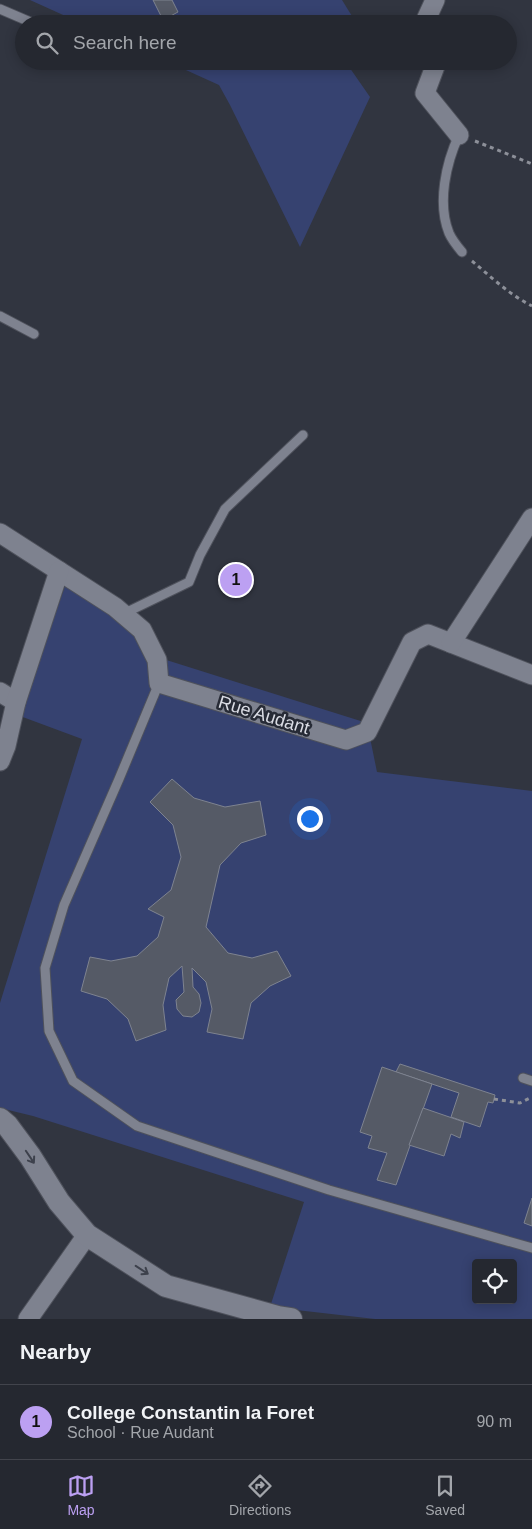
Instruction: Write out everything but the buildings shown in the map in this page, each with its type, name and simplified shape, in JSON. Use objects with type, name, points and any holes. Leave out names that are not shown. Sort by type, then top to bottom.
[{"type":"street","points":[[428,15],[435,0]]},
{"type":"street","points":[[433,70],[425,93],[459,135]]},
{"type":"street","points":[[451,642],[532,518]]},
{"type":"street","points":[[0,533],[123,614],[142,630],[157,660],[159,683]]},
{"type":"street","points":[[0,761],[6,746],[16,702],[58,571]]},
{"type":"street","name":"Rue Audant","points":[[159,683],[346,740],[367,732],[412,642],[428,634],[532,675]]},
{"type":"street","points":[[0,692],[16,702]]},
{"type":"street","points":[[2,1126],[30,1156],[59,1202],[87,1235],[166,1286],[291,1319]]},
{"type":"street","points":[[28,1319],[87,1235]]},
{"type":"lane","points":[[0,9],[15,15]]},
{"type":"lane","points":[[459,135],[450,154],[443,198],[445,220],[449,235],[462,252]]},
{"type":"lane","points":[[0,316],[34,334]]},
{"type":"lane","points":[[123,614],[189,582],[200,555],[225,509],[303,435]]},
{"type":"lane","points":[[159,683],[64,904],[44,968],[49,1032],[73,1081],[137,1126],[329,1190],[532,1248]]},
{"type":"lane","points":[[523,1078],[532,1081]]},
{"type":"path","points":[[459,135],[532,164]]},
{"type":"path","points":[[462,252],[523,302],[532,306]]},
{"type":"path","points":[[494,1099],[520,1103],[532,1097]]},
{"type":"shaded area","points":[[30,0],[342,0],[351,15],[63,15]]},
{"type":"shaded area","points":[[186,70],[351,70],[370,97],[300,247],[230,105],[219,85]]},
{"type":"shaded area","points":[[65,586],[122,610],[160,658],[367,723],[377,772],[532,791],[532,1319],[375,1319],[270,1307],[304,1202],[33,1116],[0,1108],[0,1003],[82,739],[20,716]]},
{"type":"place","name":"College Constantin la Foret","points":[[236,580]]}]
